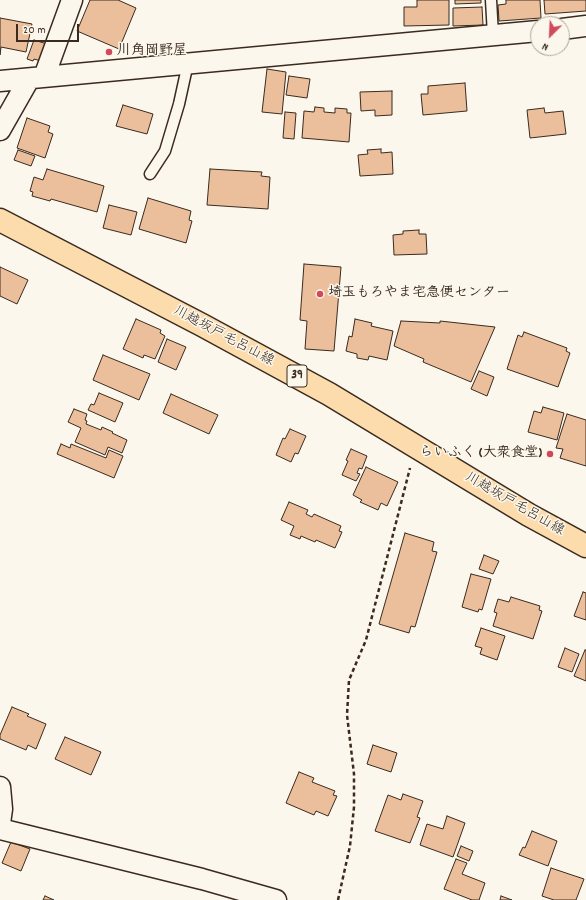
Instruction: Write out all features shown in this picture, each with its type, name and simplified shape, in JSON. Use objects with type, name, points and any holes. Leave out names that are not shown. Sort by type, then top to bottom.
[{"type":"main road","name":"川越坂戸毛呂山線","points":[[0,220],[266,359],[329,394],[529,515],[586,546]]},
{"type":"street","points":[[0,130],[37,78],[72,0]]},
{"type":"street","points":[[570,28],[586,26]]},
{"type":"street","points":[[0,81],[530,32]]},
{"type":"street","points":[[0,787],[2,809],[0,823]]},
{"type":"street","points":[[0,829],[194,877],[276,900]]},
{"type":"lane","points":[[491,0],[493,35]]},
{"type":"lane","points":[[150,174],[165,151],[179,104],[188,63]]},
{"type":"path","points":[[338,900],[350,846],[354,807],[354,774],[347,715],[349,680],[366,640],[416,446]]},
{"type":"building","points":[[90,0],[118,0],[136,8],[119,49],[77,31]]},
{"type":"building","points":[[417,0],[449,0],[449,25],[404,26],[404,7],[417,7]]},
{"type":"building","points":[[455,0],[481,0],[481,3],[455,4]]},
{"type":"building","points":[[506,0],[540,0],[541,16],[530,16],[530,19],[499,21],[498,5],[506,4]]},
{"type":"building","points":[[544,0],[586,0],[586,11],[545,14]]},
{"type":"building","points":[[482,7],[483,25],[453,26],[453,8]]},
{"type":"building","points":[[0,18],[32,24],[26,52],[1,47],[0,55]]},
{"type":"building","points":[[34,40],[47,44],[41,61],[27,59]]},
{"type":"building","points":[[267,69],[286,72],[282,114],[262,112]]},
{"type":"building","points":[[289,76],[310,79],[307,98],[286,95]]},
{"type":"building","points":[[465,83],[467,111],[423,115],[421,94],[428,94],[428,86]]},
{"type":"building","points":[[392,91],[392,115],[375,116],[375,110],[361,111],[360,92]]},
{"type":"building","points":[[123,105],[153,114],[147,134],[116,126]]},
{"type":"building","points":[[315,107],[324,108],[324,112],[335,113],[335,108],[347,109],[347,113],[351,113],[349,142],[302,138],[304,111],[314,112]]},
{"type":"building","points":[[544,108],[545,113],[563,111],[566,134],[530,138],[527,110]]},
{"type":"building","points":[[285,112],[296,113],[294,139],[283,138]]},
{"type":"building","points":[[27,118],[50,126],[48,132],[53,134],[45,158],[17,148]]},
{"type":"building","points":[[381,149],[381,153],[392,152],[393,174],[360,176],[358,155],[368,154],[367,150]]},
{"type":"building","points":[[18,150],[35,156],[31,166],[14,160]]},
{"type":"building","points":[[47,169],[104,186],[97,212],[51,199],[50,201],[32,196],[33,192],[30,191],[34,177],[43,180]]},
{"type":"building","points":[[210,169],[262,172],[261,176],[270,177],[268,209],[207,205]]},
{"type":"building","points":[[148,198],[191,211],[189,220],[192,221],[186,243],[139,229]]},
{"type":"building","points":[[109,205],[137,212],[131,235],[103,228]]},
{"type":"building","points":[[419,230],[419,234],[426,234],[427,254],[394,255],[393,235],[403,234],[403,231]]},
{"type":"building","name":"埼玉もろやま宅急便センター","points":[[304,264],[341,267],[334,351],[305,349],[307,321],[300,320]]},
{"type":"building","points":[[0,267],[28,280],[17,304],[0,296]]},
{"type":"building","points":[[136,319],[161,330],[160,333],[165,336],[155,359],[144,355],[143,358],[123,349]]},
{"type":"building","points":[[355,319],[372,323],[371,326],[393,331],[387,360],[369,356],[368,360],[357,358],[357,354],[346,351],[349,336],[352,337]]},
{"type":"building","points":[[401,321],[440,323],[440,321],[495,327],[471,382],[423,362],[424,359],[394,346]]},
{"type":"building","points":[[524,332],[567,348],[566,351],[570,353],[558,387],[507,369],[518,335],[522,337]]},
{"type":"building","points":[[167,339],[186,347],[176,370],[158,362]]},
{"type":"building","points":[[103,355],[150,374],[139,400],[93,380]]},
{"type":"building","points":[[479,371],[494,377],[487,396],[471,389]]},
{"type":"building","points":[[99,393],[123,403],[115,422],[88,410],[91,404],[94,405]]},
{"type":"building","points":[[171,394],[218,415],[209,434],[163,413]]},
{"type":"building","points":[[543,407],[564,413],[557,440],[528,432],[534,411],[541,413]]},
{"type":"building","points":[[74,409],[87,414],[85,420],[87,421],[86,424],[101,430],[102,427],[127,440],[122,453],[108,447],[105,455],[75,442],[81,428],[68,422]]},
{"type":"building","points":[[567,414],[586,420],[586,466],[560,458],[563,449],[556,448]]},
{"type":"building","points":[[290,429],[306,436],[298,454],[295,453],[291,462],[276,455],[283,438],[285,439]]},
{"type":"building","points":[[61,444],[70,448],[71,444],[106,458],[109,450],[123,456],[114,478],[57,454]]},
{"type":"building","points":[[351,449],[367,456],[362,469],[359,468],[357,473],[360,474],[356,481],[342,475]]},
{"type":"building","points":[[366,467],[398,482],[387,506],[381,503],[378,510],[360,502],[362,500],[353,495]]},
{"type":"building","points":[[289,502],[308,510],[306,514],[312,517],[314,514],[341,526],[339,531],[342,532],[335,548],[316,540],[315,542],[301,536],[300,539],[290,535],[294,526],[281,520]]},
{"type":"building","points":[[405,533],[434,542],[432,551],[437,552],[415,627],[411,626],[409,633],[379,624]]},
{"type":"building","points":[[484,555],[499,561],[493,574],[479,569]]},
{"type":"building","points":[[471,574],[491,579],[482,610],[479,609],[478,612],[462,607]]},
{"type":"building","points":[[583,592],[586,593],[586,620],[574,616]]},
{"type":"building","points":[[511,597],[540,606],[539,610],[542,611],[533,639],[493,626],[497,613],[494,612],[498,599],[509,602]]},
{"type":"building","points":[[481,628],[505,636],[497,660],[480,654],[482,648],[475,646]]},
{"type":"building","points":[[565,648],[579,654],[572,672],[558,667]]},
{"type":"building","points":[[586,650],[586,681],[574,676]]},
{"type":"building","points":[[12,707],[29,714],[27,716],[46,724],[36,749],[28,745],[26,750],[0,739],[0,735]]},
{"type":"building","points":[[65,737],[101,752],[91,775],[55,759]]},
{"type":"building","points":[[373,745],[397,753],[391,772],[367,764]]},
{"type":"building","points":[[299,772],[314,778],[312,782],[335,791],[333,795],[337,796],[328,816],[316,811],[314,815],[286,803]]},
{"type":"building","points":[[403,794],[423,801],[417,817],[420,818],[410,843],[375,831],[388,795],[401,800]]},
{"type":"building","points":[[447,816],[465,823],[453,857],[420,845],[427,824],[443,829]]},
{"type":"building","points":[[532,831],[557,841],[548,866],[519,855],[523,847],[525,848]]},
{"type":"building","points":[[11,842],[30,849],[21,871],[2,863]]},
{"type":"building","points":[[461,846],[473,851],[469,861],[457,856]]},
{"type":"building","points":[[456,859],[467,863],[462,874],[485,883],[479,900],[472,900],[444,889]]},
{"type":"building","points":[[551,868],[584,879],[576,900],[554,900],[542,896]]},
{"type":"building","points":[[45,896],[54,900],[43,900]]},
{"type":"building","points":[[501,896],[512,900],[500,900]]},
{"type":"place","name":"川角岡野屋","points":[[109,52]]},
{"type":"place","name":"埼玉もろやま宅急便センター","points":[[320,294]]},
{"type":"place","name":"らいふく (大衆食堂)","points":[[550,454]]}]
